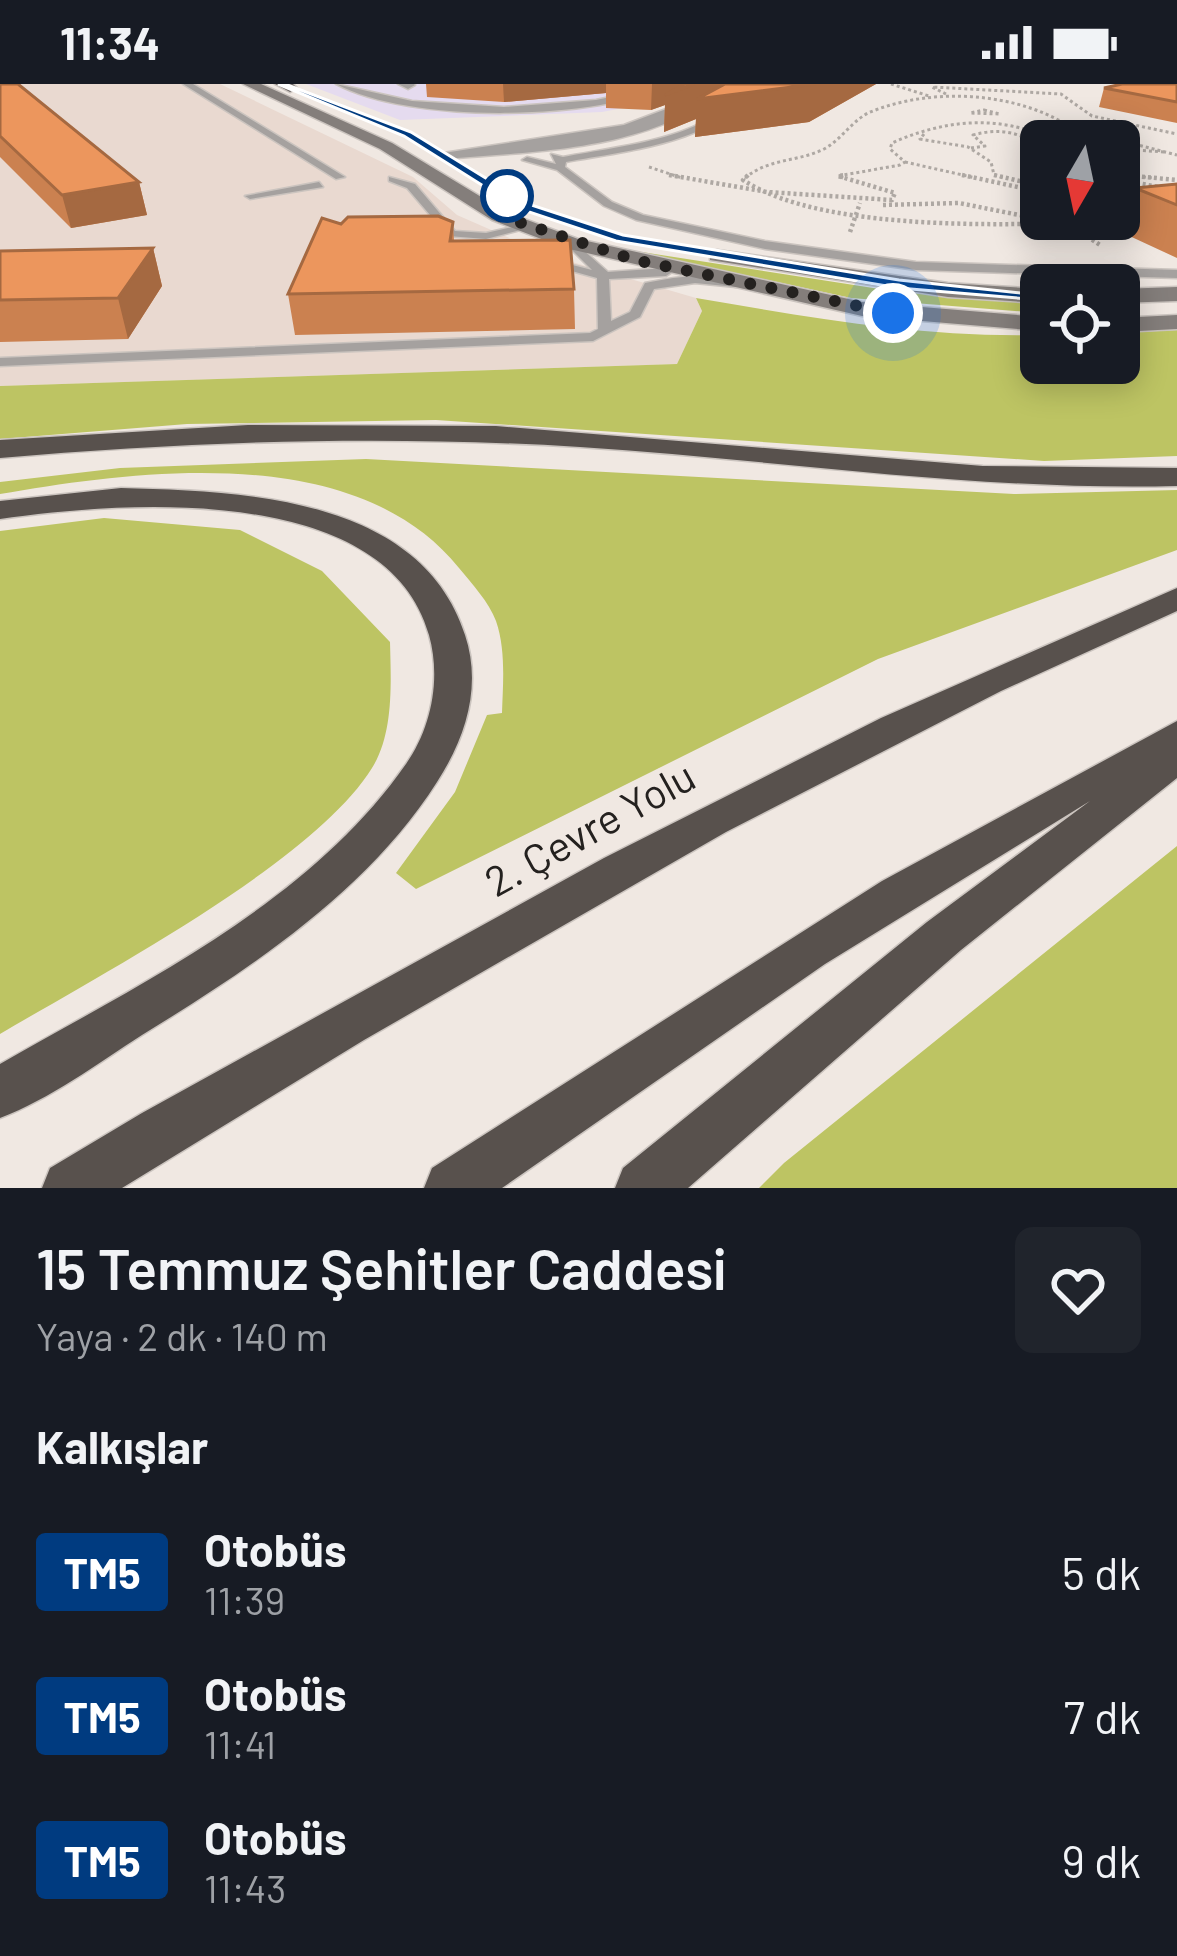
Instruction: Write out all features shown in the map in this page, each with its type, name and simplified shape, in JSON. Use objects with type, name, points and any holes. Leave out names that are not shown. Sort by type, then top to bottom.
[{"type":"highway","points":[[0,449],[261,432],[429,432],[660,445],[962,474],[1086,480],[1177,477]]},
{"type":"highway","points":[[0,467],[175,447],[429,432]]},
{"type":"highway","points":[[0,510],[94,498],[172,497],[254,504],[323,520],[364,539],[434,595],[448,626],[455,678],[444,733],[417,780],[348,860],[187,978],[0,1093]]},
{"type":"highway","name":"2. Çevre Yolu","points":[[71,1188],[165,1127],[621,868],[943,701],[1177,598]]},
{"type":"highway","points":[[453,1188],[718,1004],[892,894],[1177,734]]},
{"type":"highway","points":[[644,1188],[944,936],[1177,758]]},
{"type":"main road","points":[[250,84],[386,146],[500,216],[572,244],[737,284],[893,313],[1020,322]]},
{"type":"main road","points":[[284,85],[369,117]]},
{"type":"main road","points":[[425,143],[524,206],[620,238],[899,284],[1020,294]]},
{"type":"main road","points":[[1140,295],[1177,294]]},
{"type":"main road","points":[[1147,295],[1142,298],[1143,306],[1177,320]]},
{"type":"main road","points":[[1140,323],[1177,320]]},
{"type":"street","points":[[446,154],[491,150],[547,157],[698,104],[721,84]]},
{"type":"lane","points":[[187,84],[340,177]]},
{"type":"lane","points":[[340,84],[403,101],[469,106],[608,99],[669,84]]},
{"type":"lane","points":[[547,157],[634,145],[730,112],[755,86],[770,84]]},
{"type":"lane","points":[[491,150],[513,156]]},
{"type":"lane","points":[[547,157],[608,204],[640,218],[765,244],[916,266],[1177,274]]},
{"type":"lane","points":[[393,178],[411,186],[445,231],[465,236],[536,231]]},
{"type":"lane","points":[[250,196],[319,185]]},
{"type":"lane","points":[[436,214],[473,226],[500,216]]},
{"type":"lane","points":[[510,248],[536,231]]},
{"type":"lane","points":[[426,235],[454,248],[492,252]]},
{"type":"lane","points":[[572,244],[603,276],[605,331]]},
{"type":"lane","points":[[532,262],[603,276],[685,272]]},
{"type":"lane","points":[[0,362],[300,342],[564,339],[605,331],[635,314],[649,286],[695,280],[737,284]]},
{"type":"path","points":[[891,84],[936,99]]},
{"type":"path","points":[[1020,127],[970,113],[1020,100],[941,93],[932,88],[1061,94],[1092,116],[1177,134]]},
{"type":"path","points":[[957,97],[980,110]]},
{"type":"path","points":[[746,185],[749,173],[826,148],[874,110],[957,97],[1016,102],[1047,110],[1062,120]]},
{"type":"path","points":[[905,161],[890,149],[892,143],[1000,115],[992,110]]},
{"type":"path","points":[[925,134],[920,139],[970,148],[986,146],[973,135],[988,130],[1020,135]]},
{"type":"path","points":[[634,145],[645,152],[643,163],[662,174],[860,203],[959,203],[1020,214]]},
{"type":"path","points":[[1140,145],[1175,153]]},
{"type":"path","points":[[970,148],[991,162],[994,175],[1020,183]]},
{"type":"path","points":[[1140,150],[1175,153]]},
{"type":"path","points":[[843,200],[892,200],[895,194],[838,176],[905,161],[1020,185]]},
{"type":"path","points":[[1140,180],[1177,185]]},
{"type":"path","points":[[1140,182],[1169,188]]},
{"type":"path","points":[[746,185],[786,201],[856,213],[1020,221]]},
{"type":"path","points":[[1140,192],[1177,185]]},
{"type":"path","points":[[856,213],[860,203]]},
{"type":"shaded area","points":[[0,84],[220,84],[413,177],[457,215],[548,255],[696,298],[702,311],[677,364],[0,386]]},
{"type":"shaded area","points":[[306,84],[705,84],[660,101],[602,112],[400,120]]},
{"type":"green space","points":[[629,250],[899,292],[1020,301],[1020,311],[851,298]]},
{"type":"green space","points":[[696,298],[911,330],[1020,335],[1020,384],[1140,384],[1140,332],[1177,330],[1177,456],[1044,461],[436,420],[187,424],[0,439],[0,386],[677,364],[702,311]]},
{"type":"green space","points":[[366,459],[1014,494],[1177,490],[1177,550],[878,659],[416,889],[396,873],[455,792],[487,715],[502,713],[503,655],[496,621],[459,568],[416,528],[365,500],[307,483],[245,474],[181,473],[0,494],[0,482],[120,468]]},
{"type":"green space","points":[[104,518],[240,530],[322,571],[390,642],[388,723],[372,768],[343,804],[303,841],[202,914],[0,1034],[0,531]]},
{"type":"green space","points":[[1177,846],[1177,1188],[759,1188],[784,1163]]},
{"type":"building","points":[[0,84],[18,84],[139,182],[62,195],[0,136]]},
{"type":"building","points":[[725,84],[816,84],[697,99]]},
{"type":"building","points":[[1177,84],[1177,102],[1104,88]]},
{"type":"building","points":[[1177,184],[1177,205],[1140,190]]},
{"type":"building","points":[[438,216],[453,222],[450,241],[570,240],[574,289],[288,294],[322,218],[341,224],[348,217]]},
{"type":"building","points":[[153,248],[118,298],[0,300],[0,251]]},
{"type":"bus line","name":"TM5","points":[[282,84],[407,134],[524,206],[567,223],[651,246],[899,284],[1020,295]]},
{"type":"route","points":[[507,196],[500,216],[572,244],[737,284],[893,313]]}]
